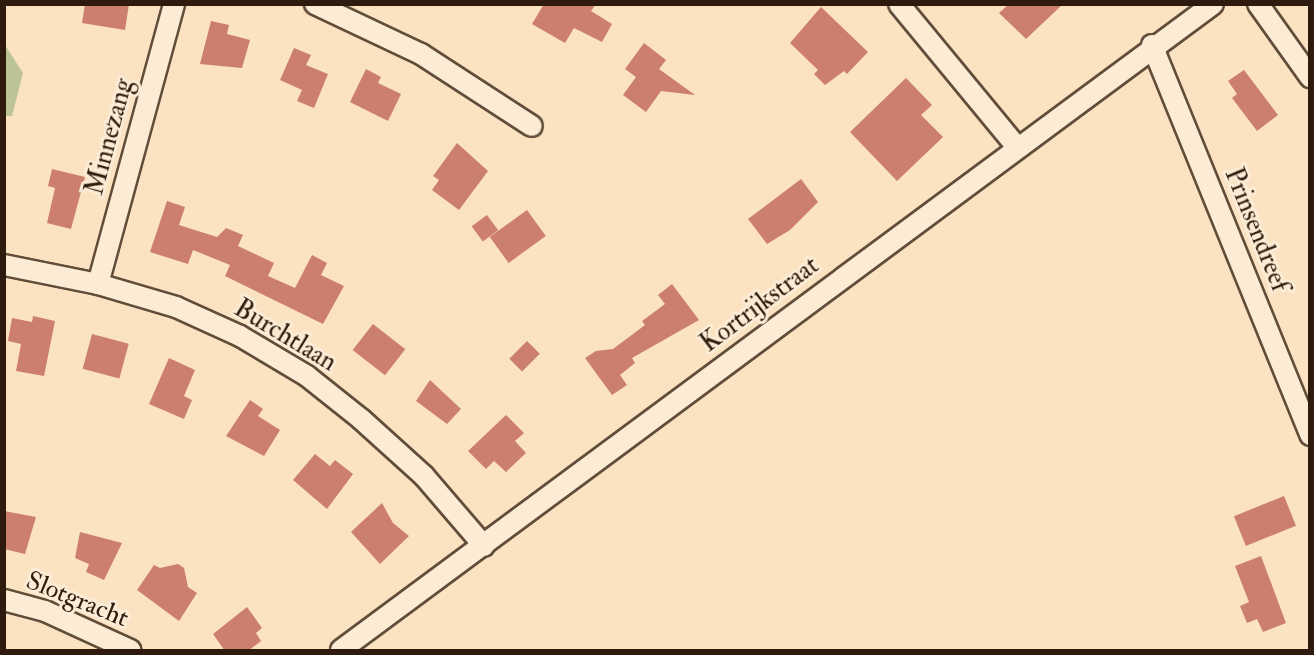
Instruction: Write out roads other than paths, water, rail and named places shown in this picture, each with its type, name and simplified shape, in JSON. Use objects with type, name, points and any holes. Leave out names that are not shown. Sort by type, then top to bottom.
[{"type":"street","name":"Minnezang","points":[[98,284],[174,4]]},
{"type":"street","points":[[315,4],[421,54],[532,126]]},
{"type":"street","points":[[899,4],[1016,147]]},
{"type":"street","name":"Kortrijkstraat","points":[[341,651],[1152,45],[1213,4]]},
{"type":"street","points":[[1258,4],[1310,77]]},
{"type":"street","name":"Prinsendreef","points":[[1152,45],[1310,435]]},
{"type":"street","name":"Burchtlaan","points":[[4,266],[98,284],[176,307],[240,336],[307,376],[424,476],[484,546]]},
{"type":"street","name":"Slotgracht","points":[[4,600],[45,611],[130,651]]}]
